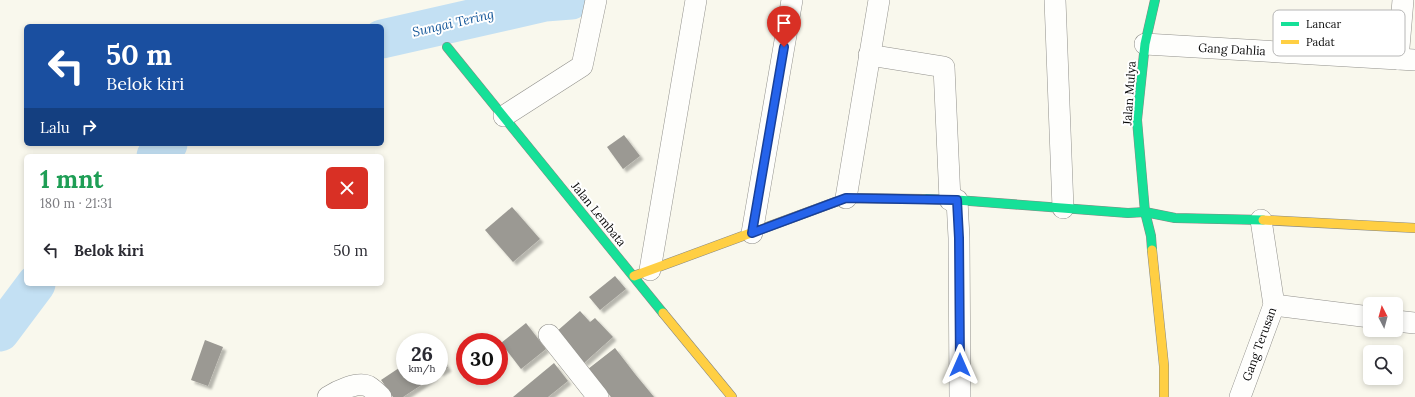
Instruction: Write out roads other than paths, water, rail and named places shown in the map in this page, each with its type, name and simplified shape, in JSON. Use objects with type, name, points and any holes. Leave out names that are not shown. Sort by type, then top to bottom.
[{"type":"street","points":[[504,116],[582,66],[596,0]]},
{"type":"street","points":[[642,273],[696,0]]},
{"type":"street","points":[[752,233],[792,0]]},
{"type":"street","points":[[846,198],[879,0]]},
{"type":"street","points":[[1055,0],[1063,208]]},
{"type":"street","name":"Jalan Mulya","points":[[1155,0],[1145,44],[1137,120],[1145,212],[1151,236],[1164,366],[1164,397]]},
{"type":"street","points":[[1403,0],[1404,10]]},
{"type":"street","points":[[1405,30],[1407,60]]},
{"type":"street","name":"Gang Dahlia","points":[[1145,44],[1273,52]]},
{"type":"street","name":"Jalan Lembata","points":[[447,47],[504,116],[642,273],[732,397]]},
{"type":"street","points":[[869,55],[944,67],[954,200],[959,238],[960,397]]},
{"type":"street","name":"Gang Dahlia","points":[[1342,56],[1407,60]]},
{"type":"street","points":[[642,273],[846,198],[954,200],[1128,213],[1145,212],[1175,218],[1261,220],[1415,228]]},
{"type":"street","name":"Gang Terusan","points":[[1240,397],[1274,305],[1261,220]]},
{"type":"street","points":[[1274,305],[1363,316]]},
{"type":"street","points":[[1403,322],[1415,323]]},
{"type":"street","points":[[549,335],[598,397]]},
{"type":"street","points":[[328,397],[339,390],[357,385],[367,386],[381,397]]},
{"type":"waterway","name":"Sungai Tering","points":[[384,39],[545,2],[571,0]]},
{"type":"waterway","name":"Sungai Tering","points":[[158,154],[166,146]]},
{"type":"waterway","name":"Sungai Tering","points":[[0,332],[34,286]]}]
